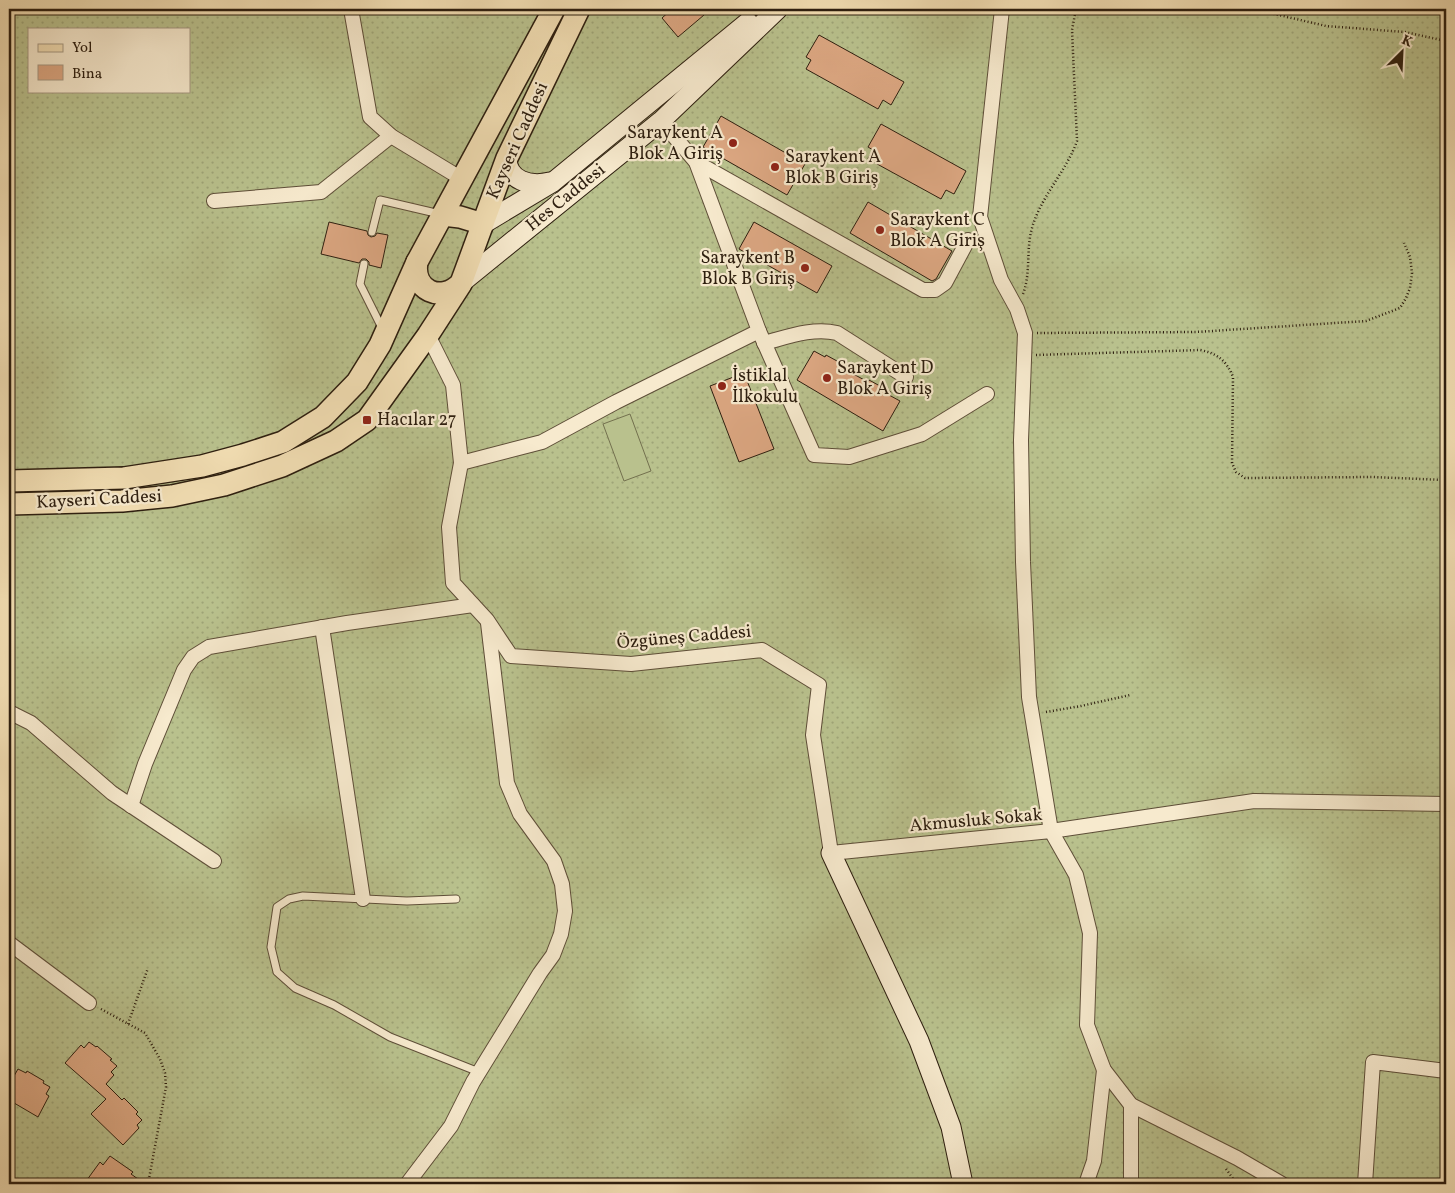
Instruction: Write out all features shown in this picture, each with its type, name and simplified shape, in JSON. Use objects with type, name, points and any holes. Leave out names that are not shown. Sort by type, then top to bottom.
[{"type":"main road","name":"Kayseri Caddesi","points":[[9,482],[124,478],[202,466],[283,442],[323,417],[357,382],[380,345],[419,258],[554,9]]},
{"type":"main road","name":"Kayseri Caddesi","points":[[9,504],[122,502],[172,496],[224,484],[282,466],[336,441],[367,420],[428,335],[463,280],[507,158],[579,9]]},
{"type":"main road","points":[[443,215],[460,217],[483,224]]},
{"type":"main road","points":[[419,258],[416,268],[420,282],[430,291],[436,294],[450,292],[463,280]]},
{"type":"street","points":[[351,9],[370,117],[391,136],[462,179]]},
{"type":"street","name":"Hes Caddesi","points":[[483,224],[554,182],[765,9]]},
{"type":"street","name":"Hes Caddesi","points":[[463,280],[661,121],[778,9]]},
{"type":"street","points":[[1002,9],[980,217],[1001,280],[1017,309],[1026,333],[1022,440],[1023,562],[1029,697],[1051,831],[1254,801],[1446,804]]},
{"type":"street","points":[[661,121],[696,162],[923,290],[935,290],[945,283],[968,240]]},
{"type":"street","points":[[214,201],[321,192],[391,136]]},
{"type":"street","points":[[507,158],[510,171],[521,180],[541,184],[554,182]]},
{"type":"street","points":[[696,162],[761,337],[814,455],[849,457],[922,434],[987,394]]},
{"type":"street","points":[[461,463],[542,442],[616,402],[761,337],[825,330],[837,333],[906,377]]},
{"type":"street","name":"Özgüneş Caddesi","points":[[428,335],[453,384],[461,463],[449,527],[453,583],[487,620],[511,656],[631,664],[762,650],[819,685],[813,735],[831,853]]},
{"type":"street","points":[[131,806],[145,764],[184,670],[193,657],[209,647],[322,627],[473,605]]},
{"type":"street","points":[[408,1184],[452,1126],[479,1072],[553,955],[562,934],[565,912],[562,884],[554,860],[520,814],[507,783],[487,620]]},
{"type":"street","points":[[322,627],[364,900]]},
{"type":"street","points":[[9,712],[31,723],[112,793],[214,861]]},
{"type":"street","name":"Akmusluk Sokak","points":[[831,853],[1051,831],[1076,875],[1090,932],[1087,1025],[1104,1070],[1131,1105],[1237,1158],[1282,1184]]},
{"type":"street","points":[[831,853],[919,1041],[951,1127],[963,1184]]},
{"type":"street","points":[[9,943],[89,1003]]},
{"type":"street","points":[[1365,1184],[1374,1062],[1446,1071]]},
{"type":"street","points":[[1086,1184],[1094,1161],[1104,1070]]},
{"type":"street","points":[[1131,1105],[1131,1184]]},
{"type":"lane","points":[[372,232],[380,200],[443,215]]},
{"type":"lane","points":[[364,264],[360,284],[385,334]]},
{"type":"lane","points":[[456,899],[407,901],[303,896],[289,899],[277,907],[271,947],[277,972],[296,988],[334,1005],[390,1037],[479,1072]]},
{"type":"path","points":[[1017,309],[1025,289],[1031,228],[1048,192],[1071,158],[1077,141],[1072,30],[1076,9]]},
{"type":"path","points":[[1253,9],[1326,26],[1405,32],[1446,41]]},
{"type":"path","points":[[1026,333],[1196,332],[1366,321],[1400,308],[1406,298],[1410,288],[1412,273],[1410,257],[1404,243]]},
{"type":"path","points":[[1025,356],[1200,350],[1209,352],[1225,362],[1233,377],[1232,462],[1240,476],[1250,478],[1445,480]]},
{"type":"path","points":[[1032,714],[1082,706],[1130,694]]},
{"type":"path","points":[[128,1024],[148,968]]},
{"type":"path","points":[[89,1003],[145,1033],[160,1059],[165,1073],[166,1087],[148,1184]]},
{"type":"green space","points":[[9,9],[1446,9],[1446,1184],[9,1184]]},
{"type":"green space","points":[[630,414],[651,471],[624,481],[603,424]]},
{"type":"building","points":[[672,9],[699,9],[704,15],[678,37],[662,18]]},
{"type":"building","points":[[819,35],[904,82],[891,105],[883,100],[878,109],[806,69],[811,60],[806,57]]},
{"type":"building","points":[[721,116],[805,164],[787,195],[703,147]]},
{"type":"building","points":[[881,124],[966,171],[954,194],[946,190],[941,199],[868,159],[873,150],[868,147]]},
{"type":"building","points":[[868,202],[952,251],[936,279],[932,281],[850,233]]},
{"type":"building","points":[[329,222],[367,231],[371,237],[377,233],[388,235],[381,268],[369,265],[366,259],[362,259],[359,263],[321,254]]},
{"type":"building","points":[[754,222],[832,266],[817,293],[739,249]]},
{"type":"building","points":[[814,351],[825,357],[826,355],[848,367],[846,370],[891,392],[889,395],[900,401],[883,431],[797,380]]},
{"type":"building","points":[[744,373],[774,449],[739,462],[710,386]]},
{"type":"building","points":[[89,1042],[97,1046],[117,1066],[111,1072],[114,1075],[106,1084],[122,1100],[124,1098],[138,1112],[136,1114],[142,1120],[137,1125],[139,1128],[123,1145],[91,1114],[106,1099],[65,1063],[81,1045],[84,1048]]},
{"type":"building","points":[[18,1069],[26,1073],[27,1071],[50,1087],[46,1094],[49,1096],[38,1117],[9,1100],[9,1073],[14,1076]]},
{"type":"building","points":[[110,1156],[133,1172],[131,1174],[145,1184],[84,1184],[100,1162],[103,1165]]},
{"type":"place","name":"Saraykent A Blok A Giriş","points":[[733,143]]},
{"type":"place","name":"Saraykent A Blok B Giriş","points":[[775,167]]},
{"type":"place","name":"Saraykent C Blok A Giriş","points":[[880,230]]},
{"type":"place","name":"Saraykent B Blok B Giriş","points":[[805,268]]},
{"type":"place","name":"Saraykent D Blok A Giriş","points":[[827,378]]},
{"type":"place","name":"İstiklal İlkokulu","points":[[722,386]]},
{"type":"place","name":"Hacılar 27","points":[[367,420]]}]
